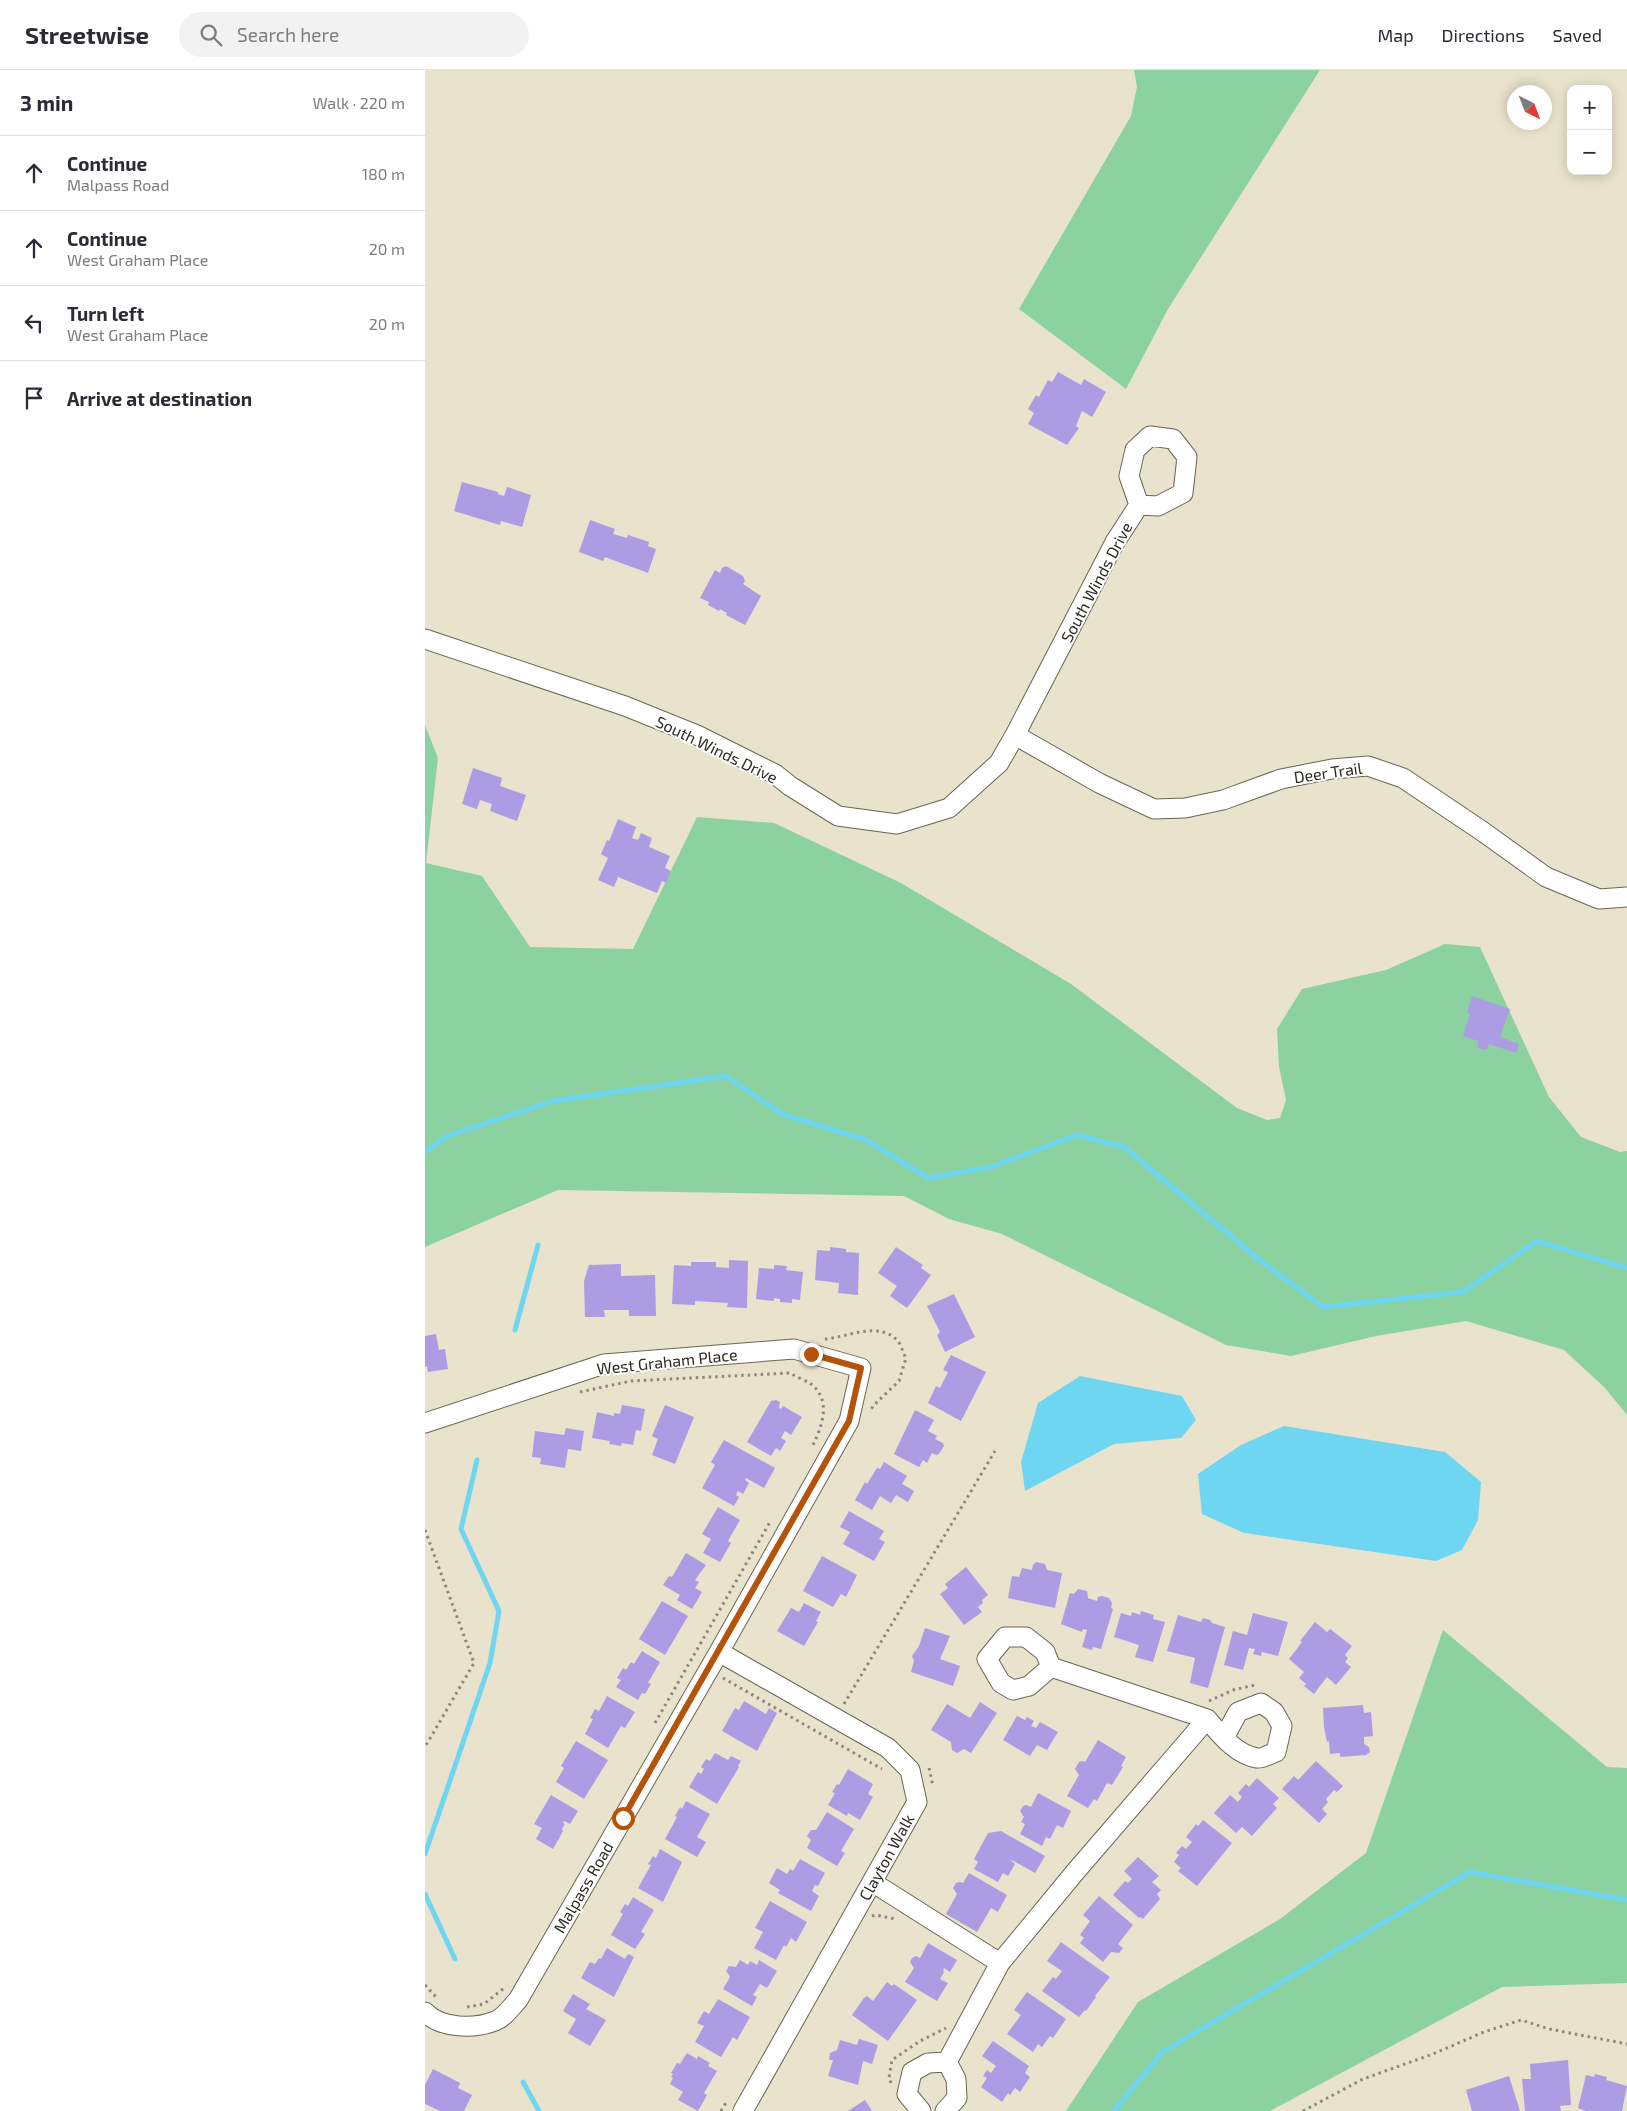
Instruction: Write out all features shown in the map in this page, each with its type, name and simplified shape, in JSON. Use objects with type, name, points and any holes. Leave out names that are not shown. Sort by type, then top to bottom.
[{"type":"street","name":"South Winds Drive","points":[[425,639],[616,703],[697,736],[775,774],[790,786],[838,816],[897,824],[949,808],[999,763],[1115,542],[1139,506]]},
{"type":"street","name":"Deer Trail","points":[[1015,735],[1099,782],[1153,809],[1185,808],[1223,800],[1281,779],[1332,769],[1368,766],[1403,778],[1546,877],[1599,899],[1627,896]]},
{"type":"street","name":"West Graham Place","points":[[425,1423],[604,1364],[794,1349],[861,1368],[849,1421]]},
{"type":"street","name":"Malpass Road","points":[[425,2012],[432,2020],[466,2027],[497,2021],[518,2000],[719,1652],[849,1421]]},
{"type":"street","name":"Clayton Walk","points":[[719,1652],[888,1748],[910,1770],[917,1802],[878,1886],[743,2111]]},
{"type":"street","points":[[1051,1666],[1207,1719],[1224,1738]]},
{"type":"street","points":[[947,2062],[1000,1963],[1207,1719]]},
{"type":"street","points":[[878,1886],[1000,1963]]},
{"type":"street","points":[[921,2111],[907,2094],[912,2072],[928,2063],[947,2062]]},
{"type":"street","points":[[945,2111],[957,2098],[956,2079],[947,2062]]},
{"type":"path","points":[[819,1340],[843,1338],[859,1332],[880,1331],[898,1340],[906,1358],[899,1381],[873,1405],[869,1413]]},
{"type":"path","points":[[577,1394],[631,1381],[790,1374],[812,1385],[823,1402],[823,1423],[813,1447]]},
{"type":"path","points":[[843,1704],[995,1451]]},
{"type":"path","points":[[651,1730],[773,1516]]},
{"type":"path","points":[[425,1530],[473,1663],[425,1747]]},
{"type":"path","points":[[720,1676],[885,1772]]},
{"type":"path","points":[[836,1701],[851,1709]]},
{"type":"path","points":[[928,1766],[931,1774],[932,1794]]},
{"type":"path","points":[[878,1886],[868,1917],[876,1914],[898,1920]]},
{"type":"path","points":[[425,1985],[443,2004]]},
{"type":"path","points":[[460,2008],[484,2004],[507,1986]]},
{"type":"path","points":[[1303,2111],[1363,2079],[1433,2054],[1484,2032],[1521,2020],[1549,2029],[1627,2044]]},
{"type":"path","points":[[892,2086],[889,2078],[891,2060],[920,2041],[953,2025]]},
{"type":"path","points":[[721,2111],[731,2094]]},
{"type":"green space","points":[[1134,70],[1320,70],[1168,309],[1126,389],[1019,309],[1131,116],[1137,87]]},
{"type":"green space","points":[[425,725],[438,758],[426,863],[482,876],[530,947],[633,949],[697,817],[774,823],[901,883],[1071,984],[1237,1108],[1267,1120],[1280,1118],[1286,1100],[1279,1067],[1277,1029],[1302,989],[1386,970],[1445,944],[1480,947],[1549,1097],[1581,1137],[1620,1152],[1627,1151],[1627,1415],[1605,1388],[1564,1350],[1466,1321],[1376,1336],[1291,1356],[1226,1345],[1002,1234],[949,1219],[904,1196],[558,1190],[425,1247]]},
{"type":"green space","points":[[1443,1630],[1607,1767],[1627,1768],[1627,1983],[1502,1987],[1270,2111],[1066,2111],[1138,2002],[1280,1919],[1366,1853]]},
{"type":"water","points":[[1080,1376],[1182,1396],[1196,1420],[1181,1438],[1114,1444],[1025,1491],[1021,1462],[1038,1403]]},
{"type":"water","points":[[1284,1426],[1445,1452],[1481,1482],[1478,1520],[1462,1550],[1436,1561],[1244,1533],[1202,1514],[1198,1474],[1241,1445]]},
{"type":"building","points":[[1058,372],[1081,385],[1084,379],[1106,392],[1092,417],[1082,411],[1076,426],[1079,428],[1067,445],[1028,424],[1034,413],[1028,409],[1036,395],[1039,397],[1048,380],[1052,382]]},
{"type":"building","points":[[462,482],[498,492],[498,494],[504,496],[507,487],[531,495],[522,527],[501,521],[500,525],[454,511]]},
{"type":"building","points":[[590,520],[615,529],[613,534],[627,538],[628,535],[649,542],[648,546],[656,549],[648,573],[605,557],[603,561],[579,552]]},
{"type":"building","points":[[726,566],[743,576],[745,581],[743,584],[761,596],[745,625],[726,615],[727,613],[720,609],[719,611],[708,605],[709,602],[700,598],[715,570],[720,573],[722,568]]},
{"type":"building","points":[[473,768],[502,778],[500,786],[526,795],[517,821],[490,811],[492,804],[480,800],[477,809],[462,804]]},
{"type":"building","points":[[618,819],[636,827],[632,838],[638,840],[641,833],[652,838],[649,847],[670,856],[665,868],[671,871],[666,883],[662,881],[657,893],[618,877],[614,887],[598,880],[608,858],[601,854],[607,840],[609,841]]},
{"type":"building","points":[[1472,996],[1510,1009],[1500,1037],[1519,1044],[1516,1053],[1489,1044],[1488,1048],[1484,1050],[1478,1048],[1478,1041],[1463,1036],[1470,1014],[1467,1013]]},
{"type":"building","points":[[830,1247],[846,1249],[846,1252],[859,1253],[858,1295],[838,1293],[839,1283],[815,1280],[817,1250],[830,1251]]},
{"type":"building","points":[[896,1247],[923,1265],[921,1268],[931,1275],[907,1308],[890,1296],[897,1286],[878,1273]]},
{"type":"building","points":[[729,1260],[748,1261],[747,1308],[727,1307],[728,1303],[695,1301],[695,1305],[672,1304],[674,1265],[691,1266],[691,1262],[716,1262],[716,1267],[729,1268]]},
{"type":"building","points":[[621,1264],[621,1276],[655,1275],[656,1316],[629,1316],[629,1310],[604,1310],[605,1317],[585,1317],[584,1281],[589,1265]]},
{"type":"building","points":[[774,1265],[787,1266],[786,1270],[803,1272],[800,1300],[792,1299],[792,1303],[780,1302],[780,1299],[774,1298],[774,1301],[756,1299],[759,1268],[774,1269]]},
{"type":"building","points":[[954,1294],[975,1337],[945,1352],[937,1335],[940,1332],[927,1306]]},
{"type":"building","points":[[436,1334],[439,1350],[445,1349],[448,1369],[428,1372],[427,1366],[425,1367],[425,1336]]},
{"type":"building","points":[[951,1355],[986,1372],[961,1421],[928,1403],[936,1386],[940,1388],[948,1372],[943,1370]]},
{"type":"building","points":[[776,1400],[780,1402],[779,1408],[781,1409],[783,1406],[802,1417],[791,1435],[785,1431],[781,1438],[786,1441],[780,1451],[776,1448],[771,1456],[747,1442],[771,1401]]},
{"type":"building","points":[[622,1405],[645,1409],[641,1431],[636,1430],[633,1445],[622,1443],[621,1446],[609,1444],[610,1441],[592,1438],[597,1412],[614,1416],[614,1413],[620,1414]]},
{"type":"building","points":[[665,1405],[694,1417],[675,1464],[652,1455],[658,1439],[652,1436]]},
{"type":"building","points":[[915,1410],[934,1420],[928,1431],[937,1436],[935,1439],[943,1443],[944,1446],[939,1454],[932,1453],[927,1463],[923,1460],[919,1467],[894,1454]]},
{"type":"building","points":[[566,1428],[584,1431],[581,1451],[568,1449],[565,1468],[540,1464],[541,1458],[532,1457],[535,1431],[564,1435]]},
{"type":"building","points":[[724,1440],[775,1468],[764,1488],[746,1478],[745,1480],[749,1483],[743,1494],[738,1491],[736,1495],[739,1497],[734,1506],[702,1488],[715,1465],[711,1462]]},
{"type":"building","points":[[884,1462],[907,1476],[902,1484],[914,1491],[908,1502],[896,1495],[891,1503],[880,1496],[872,1510],[855,1500],[865,1482],[867,1484],[877,1468],[880,1469]]},
{"type":"building","points":[[718,1507],[740,1520],[728,1541],[731,1543],[720,1562],[703,1553],[711,1539],[702,1534]]},
{"type":"building","points":[[849,1511],[884,1531],[879,1539],[885,1542],[874,1561],[843,1544],[850,1532],[840,1527]]},
{"type":"building","points":[[686,1553],[706,1565],[695,1580],[699,1582],[695,1588],[702,1592],[692,1609],[677,1600],[680,1595],[663,1585],[669,1576],[672,1577]]},
{"type":"building","points":[[822,1556],[857,1575],[846,1597],[841,1594],[833,1607],[803,1591]]},
{"type":"building","points":[[1036,1562],[1045,1564],[1047,1570],[1062,1573],[1055,1608],[1008,1598],[1012,1576],[1019,1577],[1022,1568],[1032,1570]]},
{"type":"building","points":[[966,1567],[988,1595],[978,1607],[982,1612],[964,1625],[940,1594],[948,1588],[945,1584]]},
{"type":"building","points":[[1078,1589],[1087,1591],[1088,1598],[1097,1601],[1098,1597],[1102,1596],[1109,1598],[1112,1603],[1111,1608],[1113,1609],[1101,1649],[1093,1647],[1092,1650],[1082,1647],[1087,1630],[1083,1629],[1082,1632],[1061,1624],[1070,1593],[1074,1594]]},
{"type":"building","points":[[662,1601],[688,1616],[665,1655],[639,1639]]},
{"type":"building","points":[[804,1603],[821,1612],[816,1621],[818,1622],[804,1646],[777,1631],[791,1608],[799,1612]]},
{"type":"building","points":[[1141,1611],[1154,1615],[1153,1619],[1165,1622],[1153,1662],[1135,1657],[1139,1645],[1114,1637],[1121,1613],[1131,1616],[1132,1612],[1140,1615]]},
{"type":"building","points":[[1253,1613],[1288,1622],[1278,1656],[1262,1652],[1261,1656],[1253,1654],[1255,1649],[1249,1648],[1243,1670],[1224,1665],[1233,1631],[1247,1635]]},
{"type":"building","points":[[1178,1615],[1201,1622],[1203,1618],[1225,1627],[1208,1688],[1190,1683],[1195,1658],[1167,1651]]},
{"type":"building","points":[[1315,1622],[1327,1632],[1330,1629],[1352,1646],[1345,1655],[1348,1658],[1345,1662],[1351,1667],[1336,1685],[1327,1677],[1314,1694],[1304,1686],[1306,1684],[1299,1678],[1304,1672],[1289,1659]]},
{"type":"building","points":[[925,1628],[950,1636],[940,1659],[960,1666],[953,1686],[911,1672],[914,1661],[912,1656],[919,1646]]},
{"type":"building","points":[[642,1651],[660,1662],[648,1683],[651,1684],[645,1694],[642,1693],[638,1700],[616,1687],[621,1680],[617,1678],[623,1668],[626,1670],[631,1662],[634,1664]]},
{"type":"building","points":[[607,1696],[635,1712],[625,1728],[621,1726],[608,1748],[585,1734],[593,1719],[590,1718],[595,1709],[599,1711]]},
{"type":"building","points":[[744,1701],[766,1714],[769,1708],[777,1713],[757,1751],[722,1731],[735,1708],[739,1710]]},
{"type":"building","points":[[980,1702],[997,1713],[971,1753],[964,1749],[957,1753],[952,1750],[951,1742],[931,1730],[947,1704],[970,1718]]},
{"type":"building","points":[[1363,1705],[1364,1713],[1371,1712],[1373,1736],[1364,1737],[1364,1744],[1369,1747],[1370,1752],[1366,1755],[1340,1757],[1340,1753],[1330,1754],[1329,1741],[1327,1742],[1324,1727],[1323,1708]]},
{"type":"building","points":[[1017,1716],[1025,1720],[1027,1717],[1034,1721],[1031,1726],[1036,1728],[1040,1722],[1058,1732],[1047,1750],[1037,1745],[1030,1756],[1003,1740]]},
{"type":"building","points":[[1098,1740],[1126,1757],[1121,1766],[1123,1767],[1112,1785],[1107,1783],[1097,1801],[1094,1799],[1088,1808],[1067,1796],[1079,1775],[1075,1769],[1079,1762],[1085,1762]]},
{"type":"building","points":[[576,1741],[608,1760],[584,1799],[556,1782],[564,1768],[561,1766]]},
{"type":"building","points":[[715,1753],[728,1760],[731,1756],[741,1761],[717,1804],[689,1787],[698,1772],[701,1774],[704,1769],[701,1767],[706,1759],[710,1761]]},
{"type":"building","points":[[1316,1761],[1343,1786],[1337,1792],[1334,1790],[1326,1799],[1328,1802],[1322,1809],[1327,1814],[1319,1823],[1282,1789],[1294,1776],[1298,1780]]},
{"type":"building","points":[[848,1769],[873,1784],[868,1794],[873,1797],[860,1820],[848,1813],[847,1816],[828,1805],[835,1793],[832,1792],[837,1784],[839,1785]]},
{"type":"building","points":[[1257,1778],[1279,1798],[1273,1804],[1277,1808],[1252,1836],[1242,1827],[1236,1833],[1214,1813],[1230,1795],[1238,1802],[1242,1797],[1238,1793],[1246,1784],[1249,1787]]},
{"type":"building","points":[[1038,1793],[1071,1811],[1063,1828],[1057,1825],[1050,1839],[1046,1837],[1042,1846],[1020,1834],[1025,1824],[1021,1822],[1024,1817],[1020,1811],[1023,1806],[1031,1807]]},
{"type":"building","points":[[551,1795],[578,1811],[570,1824],[564,1821],[563,1831],[553,1849],[536,1839],[542,1828],[534,1824]]},
{"type":"building","points":[[686,1801],[710,1814],[697,1837],[706,1842],[697,1857],[665,1839],[677,1817],[675,1816],[680,1807],[682,1809]]},
{"type":"building","points":[[827,1812],[854,1829],[841,1851],[845,1853],[837,1866],[807,1848],[811,1840],[807,1836],[811,1830],[816,1830]]},
{"type":"building","points":[[1203,1820],[1232,1843],[1197,1886],[1178,1871],[1181,1868],[1174,1862],[1179,1855],[1176,1853],[1182,1846],[1186,1849],[1192,1842],[1186,1837],[1196,1824],[1198,1826]]},
{"type":"building","points":[[1001,1831],[1045,1856],[1035,1873],[1010,1859],[1015,1864],[1008,1876],[1003,1873],[998,1882],[974,1869],[978,1862],[974,1859],[988,1833]]},
{"type":"building","points":[[660,1849],[682,1862],[663,1902],[638,1888],[651,1865],[648,1864],[653,1856],[656,1858]]},
{"type":"building","points":[[1138,1857],[1159,1876],[1152,1882],[1161,1890],[1157,1894],[1160,1899],[1143,1919],[1139,1918],[1113,1895],[1125,1881],[1128,1883],[1132,1879],[1124,1871]]},
{"type":"building","points":[[800,1859],[825,1873],[818,1886],[815,1885],[812,1891],[819,1896],[811,1911],[778,1893],[780,1890],[769,1883],[777,1868],[787,1874],[790,1869],[793,1871]]},
{"type":"building","points":[[969,1873],[1007,1895],[998,1912],[991,1908],[977,1932],[946,1914],[957,1894],[953,1888],[956,1883],[963,1883]]},
{"type":"building","points":[[1099,1896],[1133,1925],[1118,1944],[1123,1948],[1119,1953],[1111,1952],[1103,1962],[1080,1943],[1084,1938],[1080,1935],[1090,1921],[1083,1915]]},
{"type":"building","points":[[633,1897],[654,1910],[641,1932],[645,1934],[635,1949],[611,1935],[623,1914],[620,1912],[625,1904],[628,1906]]},
{"type":"building","points":[[770,1901],[807,1922],[796,1942],[791,1938],[786,1947],[784,1945],[776,1960],[754,1948],[763,1932],[755,1928]]},
{"type":"building","points":[[1061,1942],[1110,1977],[1086,2011],[1079,2017],[1042,1991],[1053,1977],[1056,1979],[1062,1971],[1047,1961]]},
{"type":"building","points":[[928,1943],[957,1960],[950,1972],[944,1968],[940,1979],[948,1983],[937,2001],[905,1982],[914,1968],[910,1962],[912,1958],[916,1956],[920,1958]]},
{"type":"building","points":[[607,1948],[625,1959],[628,1954],[634,1957],[614,1997],[581,1978],[590,1962],[595,1964],[599,1958],[601,1959]]},
{"type":"building","points":[[740,1960],[748,1965],[750,1961],[757,1965],[759,1960],[777,1971],[767,1988],[760,1984],[753,1995],[757,1997],[752,2006],[723,1989],[730,1977],[726,1971],[729,1966],[736,1967]]},
{"type":"building","points":[[887,1982],[892,1986],[894,1984],[917,2000],[888,2041],[852,2015],[867,1996],[873,2001]]},
{"type":"building","points":[[1027,1992],[1066,2019],[1053,2038],[1050,2036],[1042,2047],[1038,2044],[1033,2052],[1007,2034],[1021,2015],[1014,2010]]},
{"type":"building","points":[[573,1994],[590,2004],[586,2009],[606,2020],[590,2046],[568,2033],[576,2019],[563,2011]]},
{"type":"building","points":[[718,1999],[750,2017],[737,2040],[733,2037],[721,2057],[695,2042],[704,2026],[697,2023],[704,2011],[709,2014]]},
{"type":"building","points":[[859,2039],[878,2045],[872,2064],[863,2061],[858,2085],[828,2076],[833,2060],[829,2060],[830,2053],[837,2050],[840,2040],[857,2045]]},
{"type":"building","points":[[993,2041],[1029,2066],[1025,2073],[1030,2077],[1020,2092],[1015,2088],[1010,2095],[1008,2093],[1002,2102],[981,2087],[987,2078],[983,2076],[987,2070],[991,2073],[996,2066],[982,2056]]},
{"type":"building","points":[[687,2053],[697,2059],[698,2056],[710,2063],[708,2066],[717,2071],[704,2093],[707,2095],[698,2111],[678,2100],[683,2092],[670,2084],[673,2078],[671,2073],[677,2063],[680,2064]]},
{"type":"building","points":[[1568,2060],[1571,2105],[1560,2106],[1561,2111],[1525,2111],[1522,2079],[1531,2079],[1530,2064]]},
{"type":"building","points":[[433,2069],[460,2083],[458,2088],[472,2095],[464,2111],[440,2111],[425,2104],[425,2085]]},
{"type":"building","points":[[1595,2074],[1607,2077],[1606,2080],[1627,2086],[1622,2111],[1586,2111],[1578,2108],[1586,2075],[1594,2077]]},
{"type":"building","points":[[1509,2076],[1520,2111],[1472,2111],[1466,2090]]},
{"type":"building","points":[[865,2100],[872,2111],[848,2111],[854,2107]]},
{"type":"waterway","points":[[425,1152],[447,1136],[553,1101],[726,1076],[782,1114],[866,1140],[928,1178],[991,1167],[1077,1135],[1124,1147],[1262,1262],[1323,1307],[1463,1292],[1537,1241],[1627,1268]]},
{"type":"waterway","points":[[515,1330],[538,1245]]},
{"type":"waterway","points":[[425,1854],[490,1663],[499,1611],[461,1529],[477,1460]]},
{"type":"waterway","points":[[1114,2111],[1162,2052],[1470,1872],[1627,1900]]},
{"type":"waterway","points":[[425,1894],[455,1959]]},
{"type":"waterway","points":[[523,2082],[539,2111]]},
{"type":"route","points":[[623,1818],[849,1421],[861,1368],[811,1354]]}]
